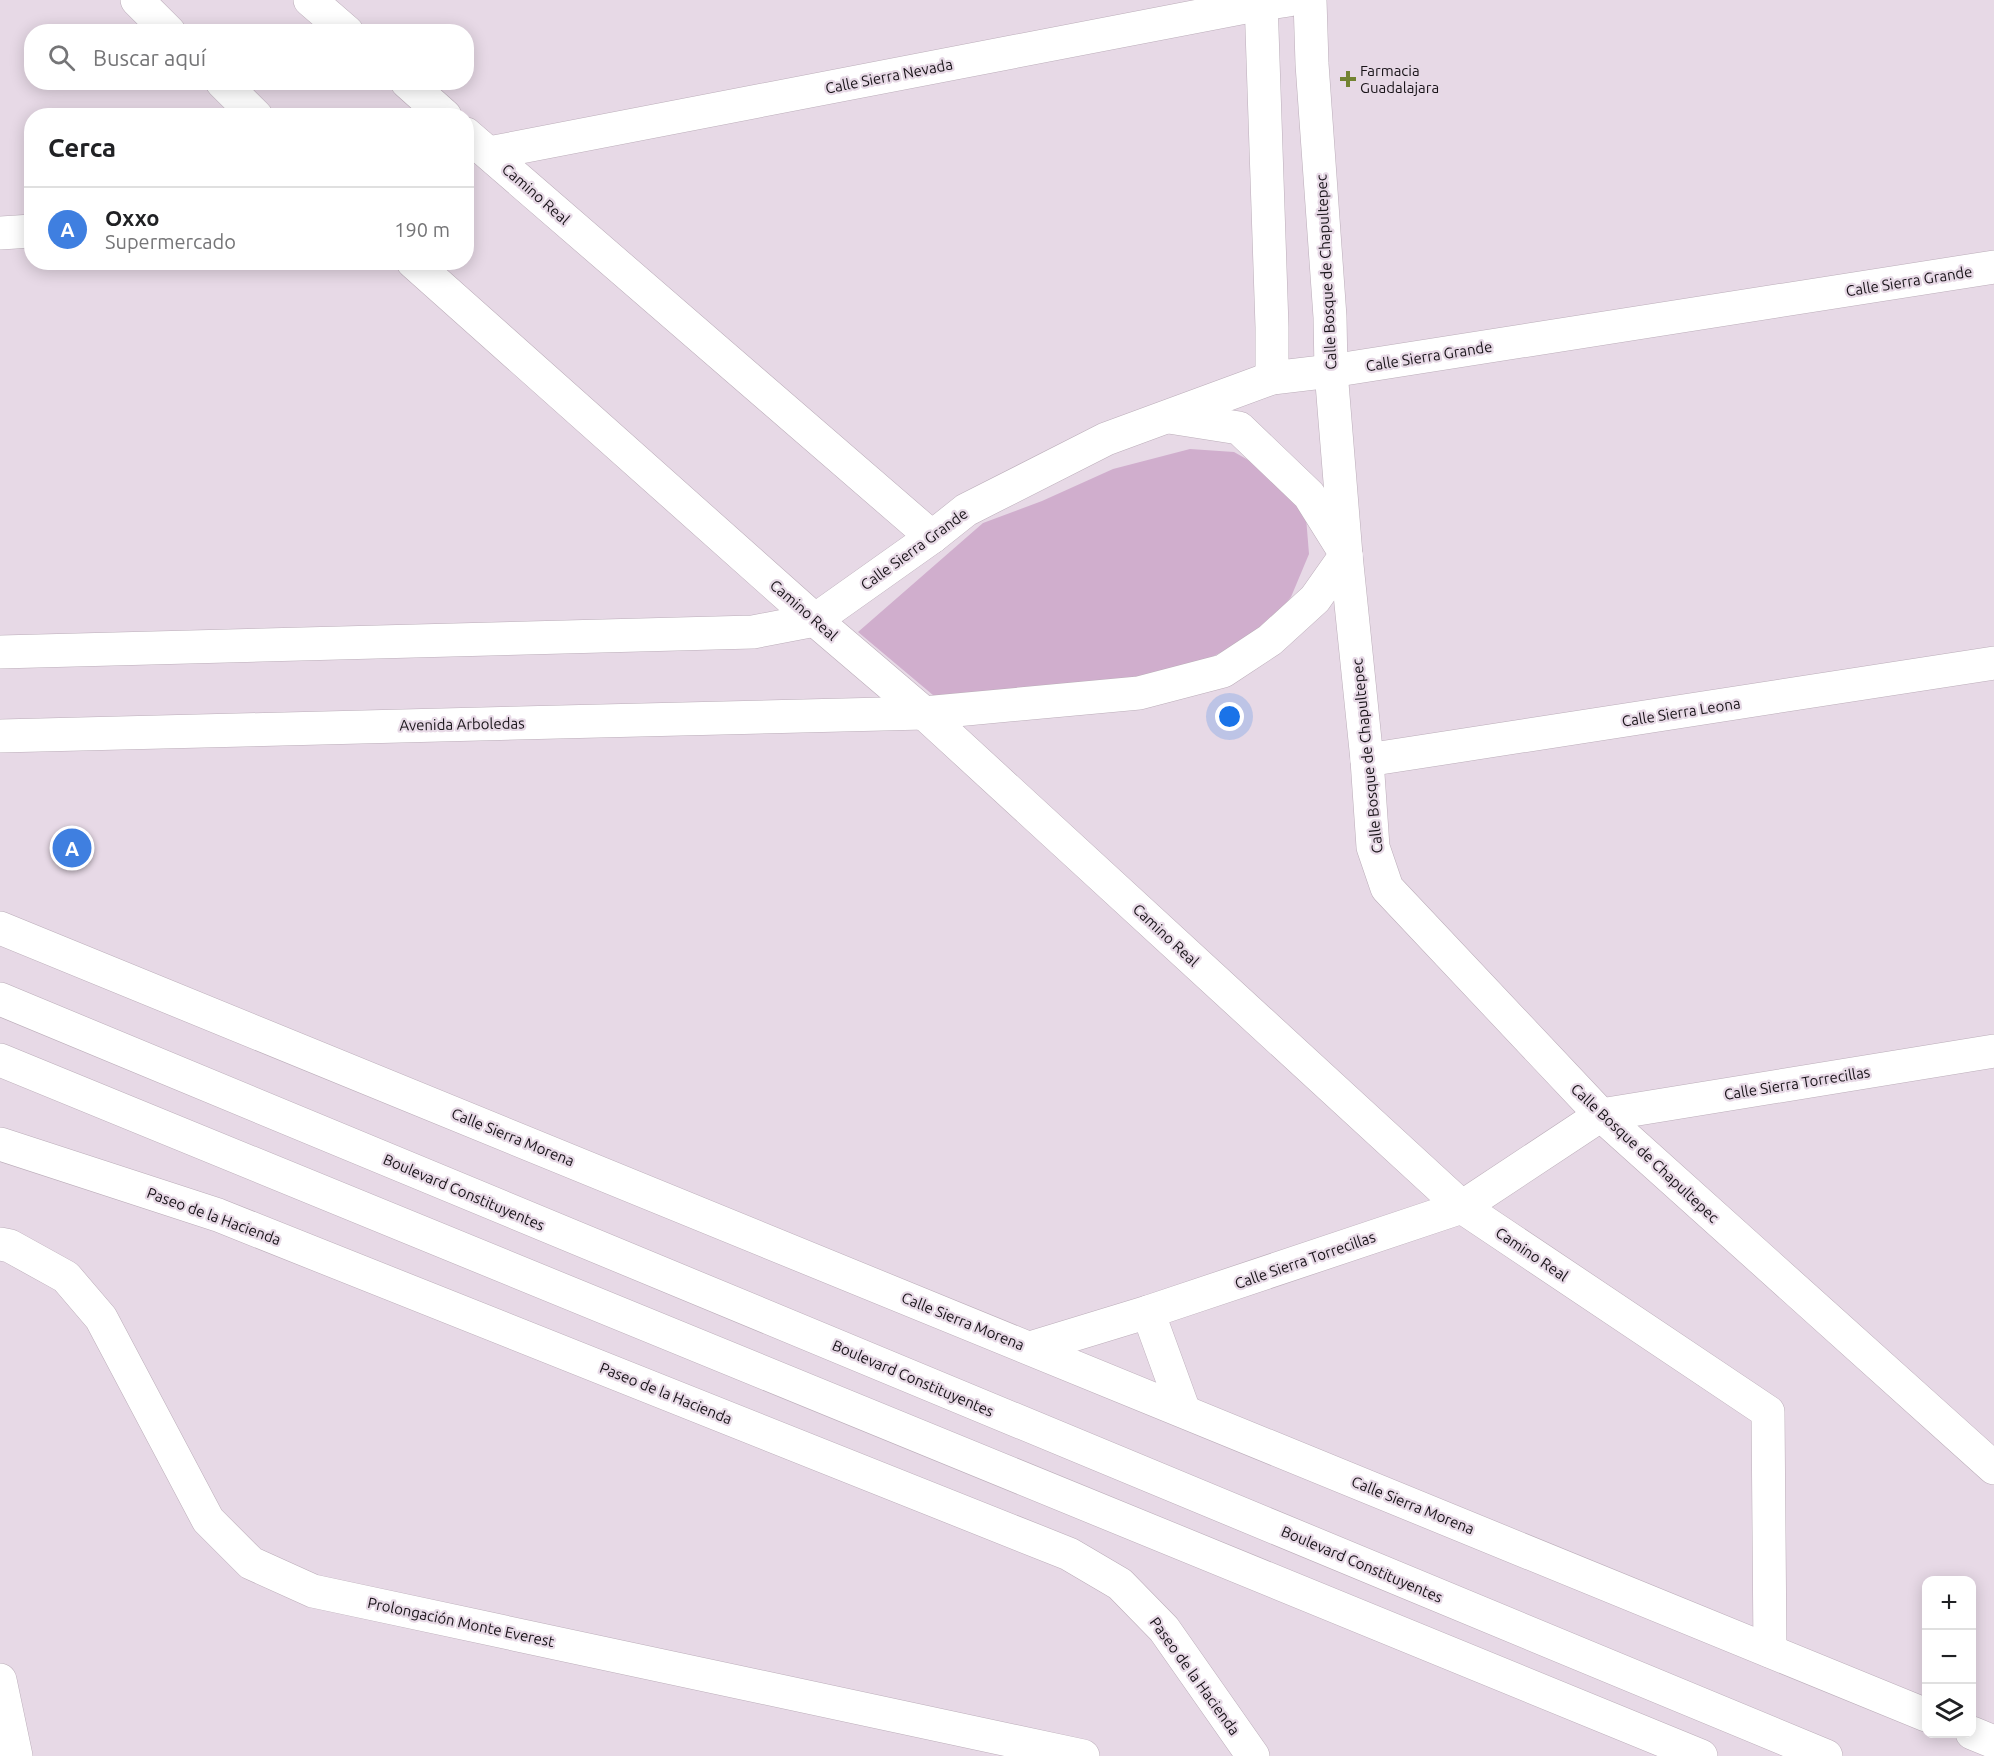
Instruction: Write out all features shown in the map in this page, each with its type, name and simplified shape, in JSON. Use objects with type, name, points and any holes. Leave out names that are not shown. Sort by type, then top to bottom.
[{"type":"main road","points":[[137,0],[162,24]]},
{"type":"main road","points":[[310,0],[338,24]]},
{"type":"main road","name":"Calle Bosque de Chapultepec","points":[[1310,0],[1312,64],[1330,317],[1331,371],[1346,555],[1367,760],[1373,847],[1387,888],[1600,1115],[1994,1468]]},
{"type":"main road","points":[[1270,1],[1272,378]]},
{"type":"main road","name":"Calle Sierra Nevada","points":[[478,143],[1270,1]]},
{"type":"main road","points":[[230,90],[248,108]]},
{"type":"main road","points":[[416,90],[436,108]]},
{"type":"main road","name":"Camino Real","points":[[478,143],[932,537]]},
{"type":"main road","points":[[0,233],[24,232]]},
{"type":"main road","name":"Calle Sierra Grande","points":[[815,620],[932,537],[966,510],[1106,439],[1272,378],[1331,371],[1994,267]]},
{"type":"main road","name":"Camino Real","points":[[422,270],[815,620],[924,713],[1462,1207],[1768,1412],[1770,1651]]},
{"type":"main road","points":[[924,713],[1139,693],[1223,671],[1270,640],[1315,599],[1346,555],[1309,495],[1239,428],[1166,416]]},
{"type":"main road","points":[[0,652],[753,632],[815,620]]},
{"type":"main road","name":"Calle Sierra Leona","points":[[1367,760],[1994,663]]},
{"type":"main road","name":"Avenida Arboledas","points":[[0,736],[924,713]]},
{"type":"main road","name":"Calle Sierra Morena","points":[[0,928],[1922,1713]]},
{"type":"main road","name":"Boulevard Constituyentes","points":[[0,999],[1826,1756]]},
{"type":"main road","name":"Calle Sierra Torrecillas","points":[[1030,1348],[1148,1312],[1462,1207],[1600,1115],[1994,1051]]},
{"type":"main road","points":[[0,1060],[1701,1756]]},
{"type":"main road","name":"Paseo de la Hacienda","points":[[0,1144],[218,1215],[1069,1554],[1120,1584],[1164,1629],[1253,1756]]},
{"type":"main road","name":"Prolongación Monte Everest","points":[[0,1244],[10,1246],[66,1277],[101,1318],[208,1520],[251,1563],[313,1591],[1083,1756]]},
{"type":"main road","points":[[1148,1312],[1184,1411]]},
{"type":"main road","points":[[0,1680],[16,1756]]},
{"type":"main road","points":[[1976,1735],[1994,1742]]},
{"type":"shaded area","points":[[1190,449],[1234,452],[1275,475],[1306,517],[1309,554],[1291,597],[1263,631],[1202,662],[1145,687],[946,706],[858,632],[983,523],[1042,501],[1113,469]]},
{"type":"place","name":"Farmacia Guadalajara","points":[[1348,79]]},
{"type":"place","name":"Oxxo","points":[[72,848]]}]
